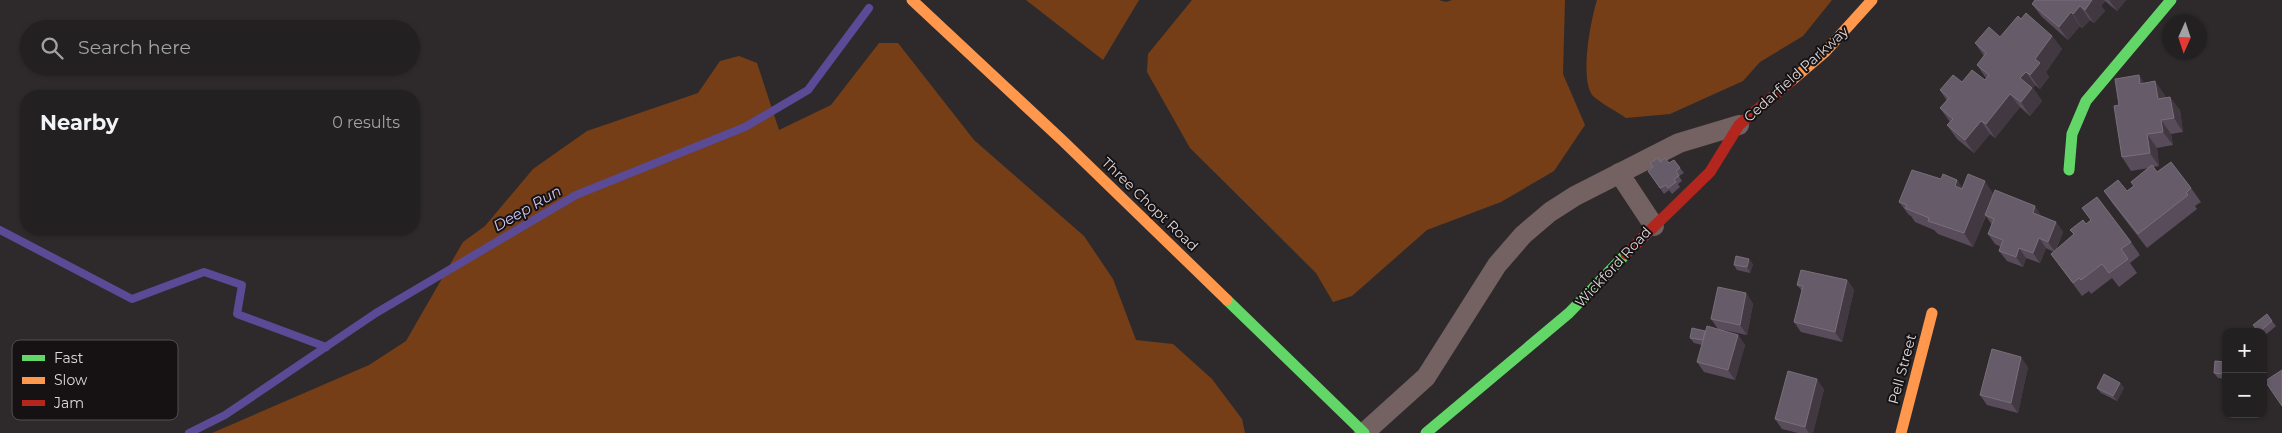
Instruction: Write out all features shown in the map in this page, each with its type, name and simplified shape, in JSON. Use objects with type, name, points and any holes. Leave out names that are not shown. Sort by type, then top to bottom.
[{"type":"street","name":"Three Chopt Road","points":[[912,0],[1099,176],[1364,433]]},
{"type":"street","name":"Cedarfield Parkway","points":[[1654,226],[1695,189],[1710,172],[1738,125],[1825,52],[1872,0]]},
{"type":"street","points":[[2069,170],[2071,133],[2078,113],[2171,0]]},
{"type":"street","name":"Cedarfield Parkway","points":[[1619,173],[1679,143],[1738,125]]},
{"type":"street","points":[[1364,433],[1426,377],[1439,360],[1483,284],[1523,235],[1550,212],[1575,196],[1619,173]]},
{"type":"street","name":"Wickford Road","points":[[1426,433],[1569,313],[1654,226],[1619,173]]},
{"type":"street","name":"Pell Street","points":[[1901,433],[1932,313]]},
{"type":"shaded area","points":[[1026,0],[1139,0],[1103,60]]},
{"type":"shaded area","points":[[1192,0],[1439,0],[1446,2],[1452,0],[1565,0],[1563,74],[1585,125],[1554,171],[1501,202],[1427,230],[1352,296],[1333,302],[1316,273],[1190,148],[1147,72],[1148,54]]},
{"type":"shaded area","points":[[1597,0],[1832,0],[1803,36],[1760,62],[1743,81],[1670,114],[1626,118],[1593,96],[1589,88],[1587,77],[1588,49]]},
{"type":"shaded area","points":[[879,43],[898,43],[974,140],[1084,236],[1113,279],[1136,340],[1173,344],[1212,379],[1242,419],[1245,433],[212,433],[369,365],[406,341],[463,242],[485,226],[533,169],[587,131],[698,93],[720,61],[739,56],[757,63],[779,130],[831,105]]},
{"type":"building","points":[[2035,0],[2092,0],[2085,10],[2080,6],[2073,14],[2071,12],[2059,27],[2032,4]]},
{"type":"building","points":[[2026,13],[2052,36],[2035,59],[2040,63],[2030,75],[2026,72],[2020,78],[2032,88],[2021,102],[2010,94],[1986,124],[1981,121],[1965,140],[1947,125],[1953,119],[1940,108],[1949,98],[1940,90],[1953,75],[1962,82],[1972,70],[1985,80],[1989,75],[1977,65],[1986,53],[1975,43],[1989,27],[2000,37],[2018,16],[2021,19]]},
{"type":"building","points":[[2139,75],[2140,84],[2155,81],[2158,99],[2170,97],[2174,118],[2161,120],[2163,132],[2147,134],[2150,153],[2122,157],[2114,106],[2119,105],[2115,79]]},
{"type":"building","points":[[1658,158],[1660,162],[1665,158],[1669,163],[1674,160],[1680,168],[1676,171],[1679,176],[1674,179],[1676,182],[1668,188],[1666,185],[1660,188],[1648,171],[1653,167],[1650,163]]},
{"type":"building","points":[[2171,162],[2191,188],[2186,193],[2188,195],[2138,234],[2104,191],[2118,180],[2127,191],[2134,186],[2131,182],[2152,165],[2157,172]]},
{"type":"building","points":[[1912,170],[1941,179],[1943,174],[1957,180],[1955,186],[1962,189],[1968,174],[1985,181],[1964,233],[1928,221],[1929,218],[1905,208],[1907,205],[1899,202]]},
{"type":"building","points":[[1995,190],[2035,206],[2033,213],[2056,222],[2048,242],[2039,238],[2033,253],[2019,248],[2016,257],[1999,251],[2003,240],[1988,234],[1994,219],[1985,215]]},
{"type":"building","points":[[2097,197],[2131,242],[2121,249],[2128,259],[2109,273],[2102,264],[2081,280],[2079,278],[2073,283],[2051,254],[2074,234],[2070,230],[2083,220],[2086,224],[2091,220],[2082,208]]},
{"type":"building","points":[[1736,256],[1749,259],[1747,267],[1734,265]]},
{"type":"building","points":[[1801,270],[1847,280],[1835,332],[1794,322],[1803,286],[1797,285]]},
{"type":"building","points":[[1718,287],[1746,293],[1740,325],[1711,319]]},
{"type":"building","points":[[2267,314],[2272,321],[2264,328],[2256,328],[2253,325]]},
{"type":"building","points":[[1707,326],[1738,335],[1728,370],[1697,362]]},
{"type":"building","points":[[1692,328],[1705,331],[1703,340],[1690,338]]},
{"type":"building","points":[[1992,349],[2021,357],[2011,403],[1980,395]]},
{"type":"building","points":[[2215,361],[2222,362],[2222,374],[2214,373]]},
{"type":"building","points":[[2282,370],[2282,406],[2267,384],[2267,380]]},
{"type":"building","points":[[1788,371],[1817,379],[1805,427],[1775,419]]},
{"type":"building","points":[[2104,374],[2120,383],[2113,396],[2097,388]]},
{"type":"waterway","name":"Deep Run","points":[[189,433],[225,415],[376,313],[576,195],[745,127],[808,90],[869,8]]},
{"type":"waterway","points":[[0,230],[132,299],[204,272],[242,285],[237,314],[326,347]]},
{"type":"traffic: fast","points":[[2069,170],[2072,134],[2086,101],[2171,0]]},
{"type":"traffic: fast","points":[[1426,433],[1569,313],[1626,254]]},
{"type":"traffic: fast","points":[[1227,300],[1364,433]]},
{"type":"traffic: slow","points":[[912,0],[1063,141],[1227,300]]},
{"type":"traffic: slow","points":[[1791,81],[1825,52],[1872,0]]},
{"type":"traffic: slow","points":[[1901,433],[1932,313]]},
{"type":"traffic: jam","points":[[1626,254],[1710,172],[1739,125],[1791,81]]}]
